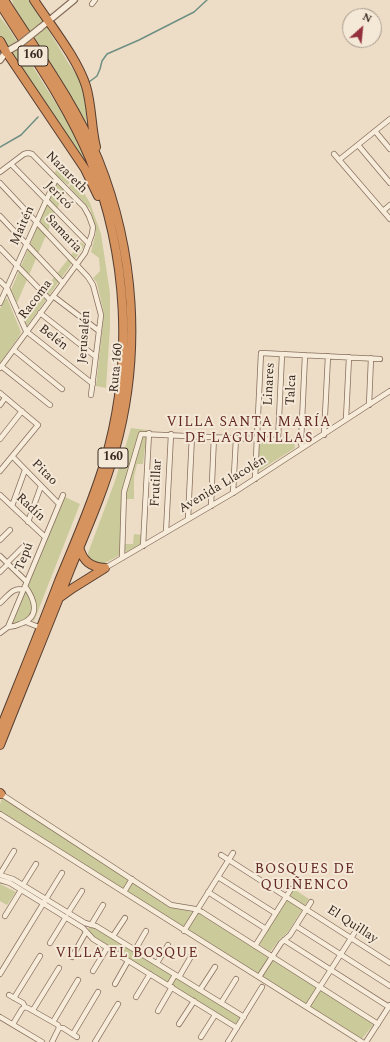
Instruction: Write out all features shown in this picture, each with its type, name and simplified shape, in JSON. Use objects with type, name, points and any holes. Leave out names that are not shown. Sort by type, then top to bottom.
[{"type":"highway","name":"Ruta 160","points":[[0,745],[102,490],[115,451],[124,409],[130,364],[132,323],[128,273],[120,227],[103,172],[89,140],[72,108],[4,0]]},
{"type":"highway","points":[[34,0],[75,63],[86,85],[93,132],[103,172]]},
{"type":"highway","name":"Ruta 160","points":[[0,4],[54,90],[77,131],[90,159],[100,186],[113,234],[119,268],[123,314],[123,362],[117,408],[110,444],[99,481],[0,730]]},
{"type":"highway","points":[[0,42],[4,57],[85,169],[113,234]]},
{"type":"highway","points":[[79,547],[83,557],[88,563],[93,566],[105,568]]},
{"type":"highway","points":[[59,599],[73,588],[105,568]]},
{"type":"street","points":[[4,57],[74,0]]},
{"type":"street","points":[[339,160],[390,119]]},
{"type":"street","points":[[375,131],[390,149]]},
{"type":"street","points":[[358,145],[390,183]]},
{"type":"street","name":"Nazareth","points":[[0,172],[24,154],[30,153],[83,205],[88,213],[93,230],[89,244]]},
{"type":"street","points":[[334,154],[390,219]]},
{"type":"street","name":"Jericó","points":[[11,164],[89,244]]},
{"type":"street","name":"Maitén","points":[[0,303],[56,179]]},
{"type":"street","name":"Samaria","points":[[0,183],[76,264]]},
{"type":"street","points":[[383,211],[390,205]]},
{"type":"street","points":[[0,216],[63,283]]},
{"type":"street","name":"Racoma","points":[[1,367],[26,331],[85,254],[89,244]]},
{"type":"street","points":[[0,248],[51,298],[99,331]]},
{"type":"street","name":"Jerusalén","points":[[76,264],[88,276],[93,285],[101,315],[91,395]]},
{"type":"street","name":"Belén","points":[[0,281],[7,288],[26,331],[92,384]]},
{"type":"street","points":[[40,313],[96,357]]},
{"type":"street","points":[[14,350],[62,388]]},
{"type":"street","points":[[255,479],[261,353],[380,359]]},
{"type":"street","name":"Linares","points":[[278,440],[282,354]]},
{"type":"street","name":"Talca","points":[[302,448],[301,441],[305,355]]},
{"type":"street","points":[[324,435],[328,356]]},
{"type":"street","points":[[346,420],[349,357]]},
{"type":"street","points":[[369,405],[371,358]]},
{"type":"street","points":[[1,367],[50,406]]},
{"type":"street","name":"Avenida Llacolén","points":[[105,568],[233,493],[390,391]]},
{"type":"street","points":[[0,393],[38,425],[0,471]]},
{"type":"street","points":[[0,405],[6,398]]},
{"type":"street","points":[[0,439],[22,411]]},
{"type":"street","points":[[122,558],[124,492],[141,434],[149,433],[301,441]]},
{"type":"street","points":[[143,546],[149,433]]},
{"type":"street","name":"Frutillar","points":[[166,532],[171,434]]},
{"type":"street","points":[[188,519],[192,435]]},
{"type":"street","points":[[211,506],[214,436]]},
{"type":"street","points":[[233,493],[236,438]]},
{"type":"street","name":"Pitao","points":[[13,457],[59,504]]},
{"type":"street","points":[[12,506],[25,470]]},
{"type":"street","points":[[28,522],[41,486]]},
{"type":"street","name":"Radín","points":[[0,495],[45,537]]},
{"type":"street","name":"Tepú","points":[[8,627],[63,495]]},
{"type":"street","points":[[0,540],[10,530]]},
{"type":"street","points":[[0,572],[25,545]]},
{"type":"street","points":[[0,556],[8,564],[32,596],[34,607],[32,615],[26,622],[8,627],[0,633]]},
{"type":"street","points":[[0,603],[14,590],[25,586]]},
{"type":"street","points":[[26,622],[41,628]]},
{"type":"street","points":[[0,795],[171,905],[197,910],[378,1024]]},
{"type":"street","points":[[0,814],[362,1042]]},
{"type":"street","points":[[14,851],[0,874],[9,877],[22,888]]},
{"type":"street","points":[[184,931],[233,853]]},
{"type":"street","name":"El Quillay","points":[[221,855],[390,962]]},
{"type":"street","points":[[5,916],[36,864]]},
{"type":"street","points":[[0,974],[62,873]]},
{"type":"street","points":[[218,877],[275,914]]},
{"type":"street","points":[[124,892],[132,879]]},
{"type":"street","points":[[0,880],[22,888],[67,915],[96,926],[244,1017]]},
{"type":"street","points":[[255,946],[291,889]]},
{"type":"street","points":[[50,943],[82,891]]},
{"type":"street","points":[[208,892],[266,929]]},
{"type":"street","points":[[259,977],[281,943],[288,937],[296,926],[311,902]]},
{"type":"street","points":[[72,957],[85,931],[103,905]]},
{"type":"street","points":[[67,915],[91,937],[107,948],[237,1028]]},
{"type":"street","points":[[113,936],[125,918]]},
{"type":"street","points":[[296,926],[390,986]]},
{"type":"street","points":[[135,950],[146,931]]},
{"type":"street","points":[[307,1007],[355,932]]},
{"type":"street","points":[[284,940],[389,1006],[366,1042]]},
{"type":"street","points":[[157,963],[168,945]]},
{"type":"street","points":[[93,971],[107,948]]},
{"type":"street","points":[[158,1011],[170,986],[193,953]]},
{"type":"street","points":[[40,956],[11,996],[22,1003],[25,1007],[58,1025],[59,1028],[63,1028],[75,1035],[98,992]]},
{"type":"street","points":[[115,984],[128,961]]},
{"type":"street","points":[[200,990],[215,967]]},
{"type":"street","points":[[33,1010],[59,968]]},
{"type":"street","points":[[136,997],[150,974]]},
{"type":"street","points":[[221,1003],[236,979]]},
{"type":"street","points":[[52,1022],[78,980]]},
{"type":"street","points":[[228,1042],[262,988]]},
{"type":"street","points":[[179,1024],[194,1001]]},
{"type":"street","points":[[95,1042],[118,1004]]},
{"type":"street","points":[[13,1024],[22,1009],[25,1007]]},
{"type":"street","points":[[201,1037],[215,1014]]},
{"type":"street","points":[[0,1017],[42,1042]]},
{"type":"street","points":[[52,1042],[59,1028]]},
{"type":"green space","points":[[12,0],[30,0],[79,78],[85,100],[87,127],[14,6]]},
{"type":"green space","points":[[0,17],[8,27],[67,121],[94,179],[18,67],[0,36]]},
{"type":"green space","points":[[58,166],[72,179],[68,185],[54,174]]},
{"type":"green space","points":[[73,179],[79,184],[90,203],[101,234],[110,293],[110,327],[106,388],[96,386],[104,314],[97,283],[93,278],[100,271],[99,258],[91,252],[96,232],[90,209],[69,187]]},
{"type":"green space","points":[[56,183],[65,191],[17,303],[11,290]]},
{"type":"green space","points":[[81,242],[85,245],[27,326],[23,318]]},
{"type":"green space","points":[[7,298],[21,332],[0,363],[0,309],[4,300]]},
{"type":"green space","points":[[131,428],[147,430],[143,464],[137,464],[134,477],[134,499],[126,499],[123,544],[133,544],[134,534],[142,535],[141,544],[101,565],[97,564],[88,557],[88,553],[115,481]]},
{"type":"green space","points":[[258,442],[294,442],[295,448],[257,472]]},
{"type":"green space","points":[[65,497],[80,504],[34,621],[28,618],[12,625]]},
{"type":"green space","points":[[2,798],[167,905],[173,908],[198,913],[373,1025],[362,1039],[0,811]]},
{"type":"green space","points":[[0,884],[16,892],[7,905],[0,901]]},
{"type":"green space","points":[[294,889],[309,899],[288,932],[279,940],[270,952],[259,944]]},
{"type":"green space","points":[[89,927],[93,927],[240,1017],[237,1023],[234,1023],[101,941],[92,935],[88,929]]},
{"type":"waterway","points":[[89,82],[97,76],[102,61],[107,54],[139,40],[194,12],[207,0]]},
{"type":"waterway","points":[[0,147],[21,135],[38,117]]},
{"type":"district","name":"VILLA SANTA MARÍA DE LAGUNILLAS","points":[[249,432]]},
{"type":"district","name":"BOSQUES DE QUIÑENCO","points":[[305,878]]},
{"type":"district","name":"VILLA EL BOSQUE","points":[[127,954]]}]
